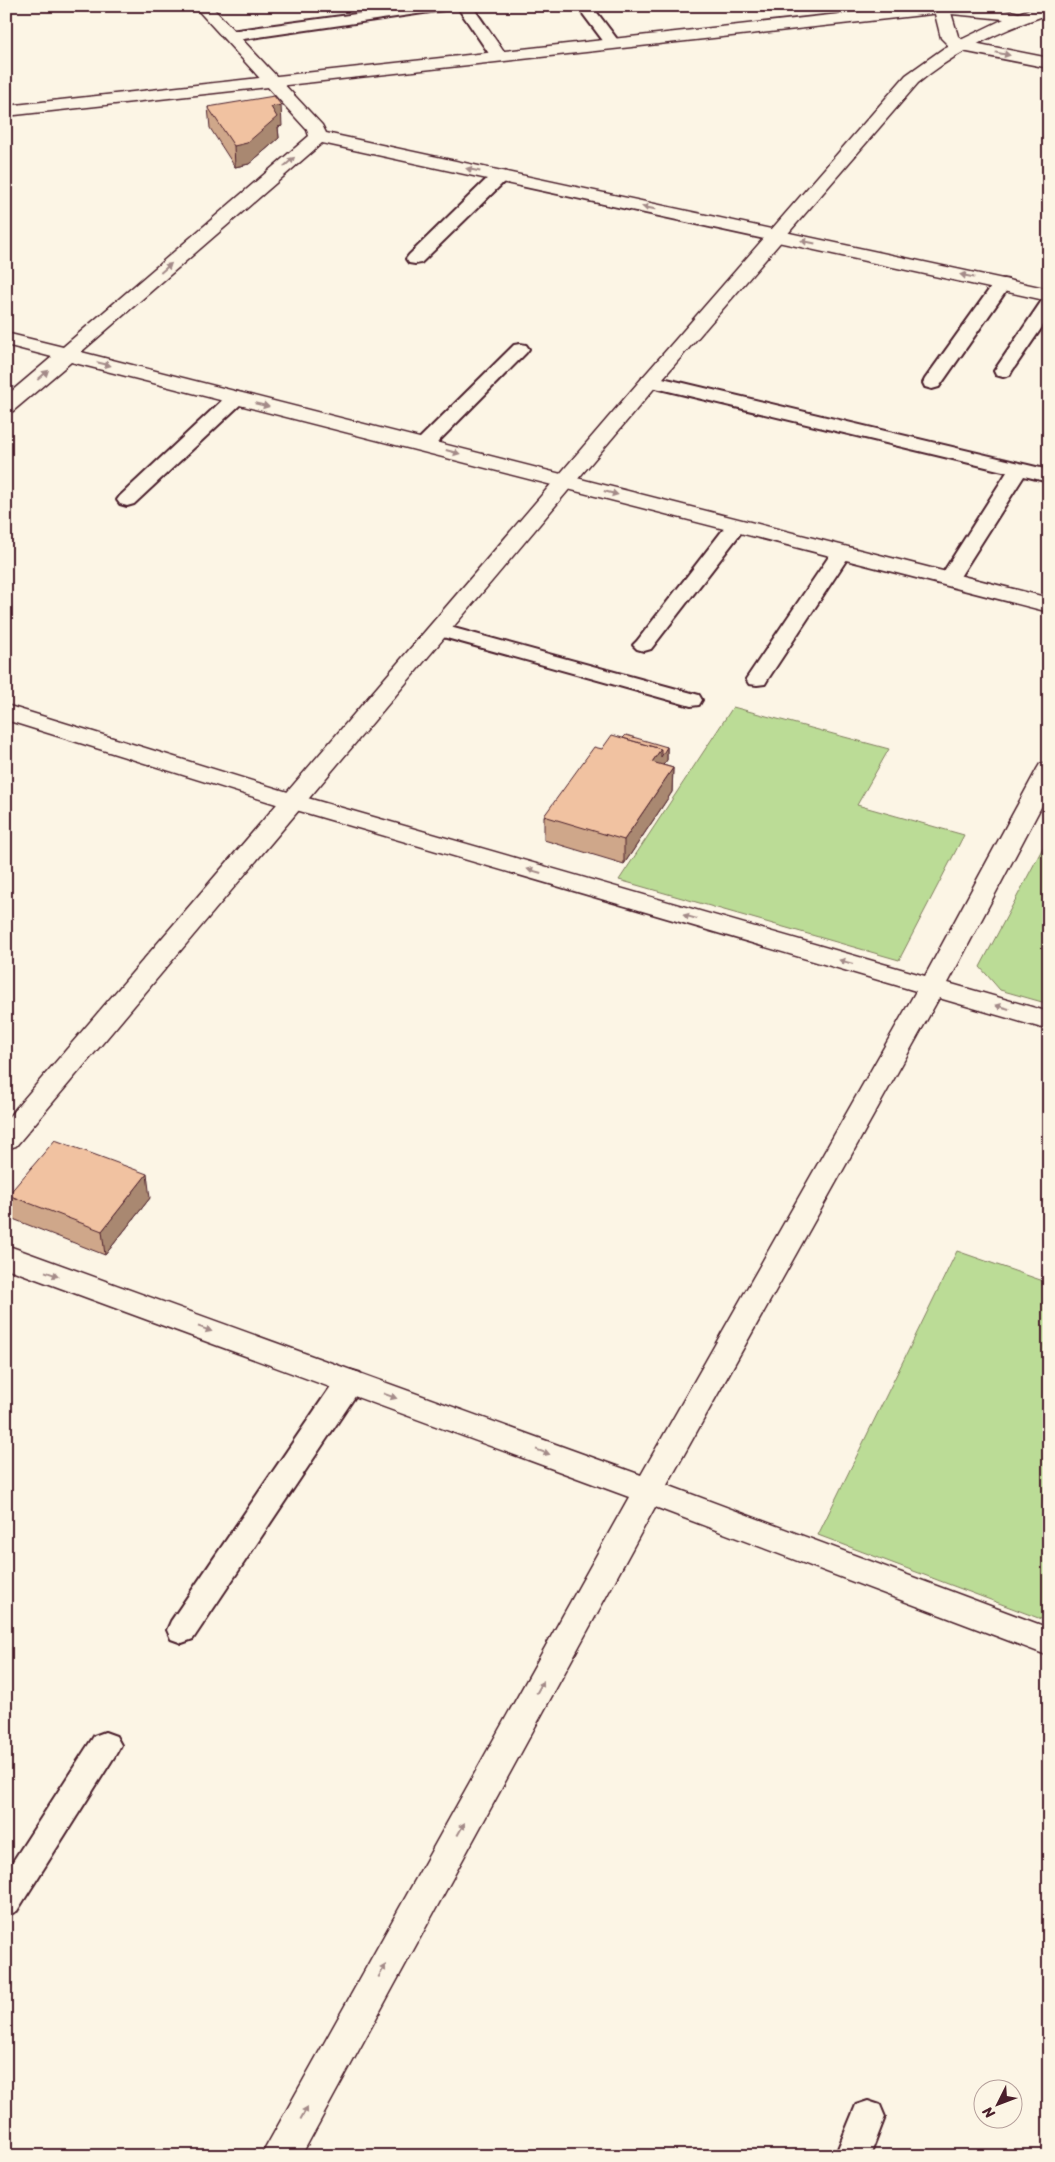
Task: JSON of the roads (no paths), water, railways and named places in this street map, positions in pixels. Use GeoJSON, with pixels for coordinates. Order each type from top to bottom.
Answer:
{"type":"FeatureCollection","features":[{"type":"Feature","properties":{"kind":"street"},"geometry":{"type":"LineString","coordinates":[[202,6],[316,129],[318,136]]}},
{"type":"Feature","properties":{"kind":"street"},"geometry":{"type":"LineString","coordinates":[[941,7],[950,38],[958,45],[1049,63]]}},
{"type":"Feature","properties":{"kind":"street"},"geometry":{"type":"LineString","coordinates":[[6,111],[941,7],[999,12],[1020,18]]}},
{"type":"Feature","properties":{"kind":"street"},"geometry":{"type":"LineString","coordinates":[[6,1139],[650,381],[912,79],[932,61],[958,45],[1020,18],[1049,8]]}},
{"type":"Feature","properties":{"kind":"street"},"geometry":{"type":"LineString","coordinates":[[318,136],[1049,295]]}},
{"type":"Feature","properties":{"kind":"street"},"geometry":{"type":"LineString","coordinates":[[6,407],[318,136]]}},
{"type":"Feature","properties":{"kind":"street"},"geometry":{"type":"LineString","coordinates":[[6,340],[1049,605]]}},
{"type":"Feature","properties":{"kind":"street"},"geometry":{"type":"LineString","coordinates":[[6,712],[294,802],[1049,1021]]}},
{"type":"Feature","properties":{"kind":"street"},"geometry":{"type":"LineString","coordinates":[[280,2156],[648,1491],[932,987],[1049,769]]}},
{"type":"Feature","properties":{"kind":"street"},"geometry":{"type":"LineString","coordinates":[[6,1256],[648,1491],[1049,1642]]}},
{"type":"Feature","properties":{"kind":"lane"},"geometry":{"type":"LineString","coordinates":[[230,36],[452,6]]}},
{"type":"Feature","properties":{"kind":"lane"},"geometry":{"type":"LineString","coordinates":[[464,6],[498,55]]}},
{"type":"Feature","properties":{"kind":"lane"},"geometry":{"type":"LineString","coordinates":[[584,6],[612,43]]}},
{"type":"Feature","properties":{"kind":"lane"},"geometry":{"type":"LineString","coordinates":[[415,259],[500,176]]}},
{"type":"Feature","properties":{"kind":"lane"},"geometry":{"type":"LineString","coordinates":[[932,383],[1002,284]]}},
{"type":"Feature","properties":{"kind":"lane"},"geometry":{"type":"LineString","coordinates":[[1003,371],[1049,303]]}},
{"type":"Feature","properties":{"kind":"lane"},"geometry":{"type":"LineString","coordinates":[[424,445],[520,349]]}},
{"type":"Feature","properties":{"kind":"lane"},"geometry":{"type":"LineString","coordinates":[[650,381],[1049,476]]}},
{"type":"Feature","properties":{"kind":"lane"},"geometry":{"type":"LineString","coordinates":[[127,500],[236,398]]}},
{"type":"Feature","properties":{"kind":"lane"},"geometry":{"type":"LineString","coordinates":[[949,579],[1019,469]]}},
{"type":"Feature","properties":{"kind":"lane"},"geometry":{"type":"LineString","coordinates":[[644,644],[736,526]]}},
{"type":"Feature","properties":{"kind":"lane"},"geometry":{"type":"LineString","coordinates":[[757,679],[841,553]]}},
{"type":"Feature","properties":{"kind":"lane"},"geometry":{"type":"LineString","coordinates":[[439,630],[691,700]]}},
{"type":"Feature","properties":{"kind":"lane"},"geometry":{"type":"LineString","coordinates":[[182,1630],[350,1381]]}},
{"type":"Feature","properties":{"kind":"lane"},"geometry":{"type":"LineString","coordinates":[[6,1901],[105,1744]]}},
{"type":"Feature","properties":{"kind":"lane"},"geometry":{"type":"LineString","coordinates":[[852,2156],[868,2117]]}}]}
